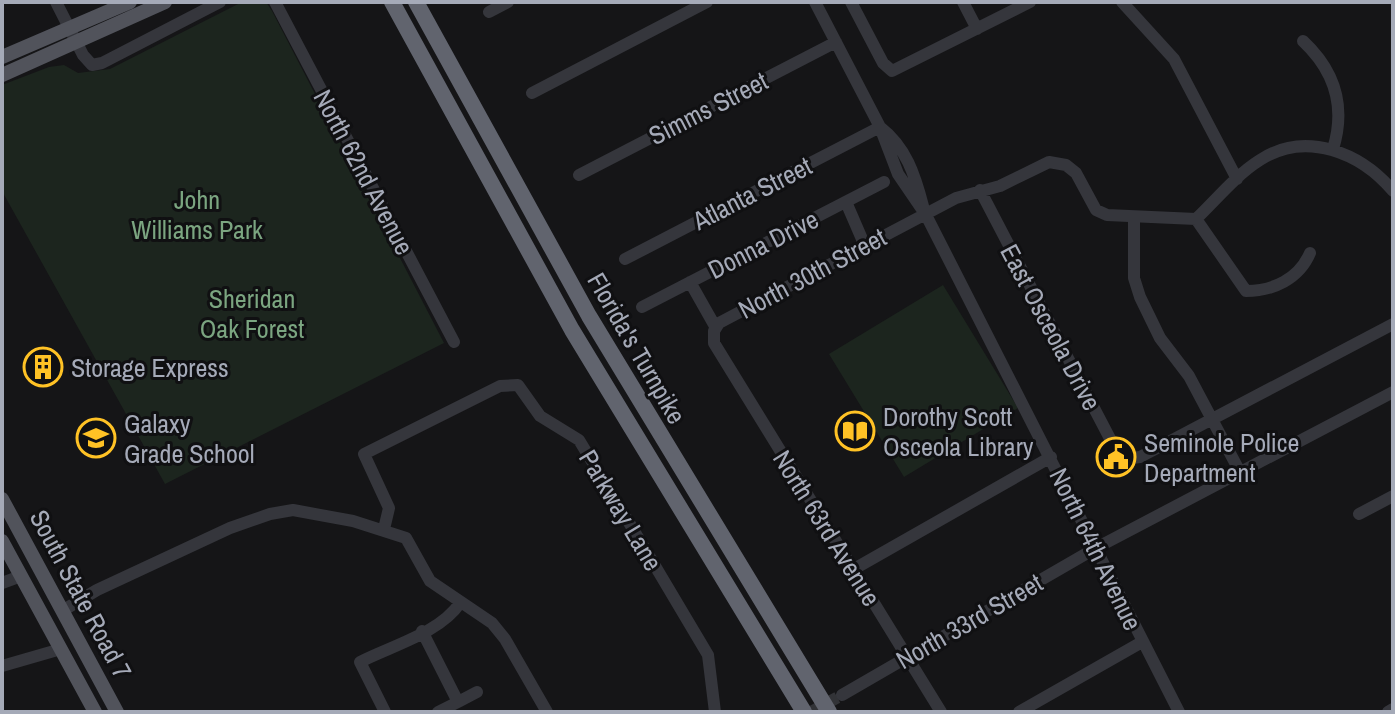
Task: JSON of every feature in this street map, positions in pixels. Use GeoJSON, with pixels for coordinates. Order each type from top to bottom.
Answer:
{"type":"FeatureCollection","features":[{"type":"Feature","properties":{"kind":"highway","name":"Florida's Turnpike"},"geometry":{"type":"LineString","coordinates":[[392,2],[572,330],[804,712]]}},
{"type":"Feature","properties":{"kind":"highway","name":"Florida's Turnpike"},"geometry":{"type":"LineString","coordinates":[[416,2],[589,316],[829,712]]}},
{"type":"Feature","properties":{"kind":"main road"},"geometry":{"type":"LineString","coordinates":[[2,57],[71,30],[130,2]]}},
{"type":"Feature","properties":{"kind":"main road"},"geometry":{"type":"LineString","coordinates":[[2,75],[78,44],[165,2]]}},
{"type":"Feature","properties":{"kind":"main road","name":"South State Road 7"},"geometry":{"type":"LineString","coordinates":[[2,499],[117,712]]}},
{"type":"Feature","properties":{"kind":"main road","name":"South State Road 7"},"geometry":{"type":"LineString","coordinates":[[2,541],[95,712]]}},
{"type":"Feature","properties":{"kind":"street"},"geometry":{"type":"LineString","coordinates":[[61,4],[78,44],[92,65],[102,63],[220,2]]}},
{"type":"Feature","properties":{"kind":"street","name":"North 62nd Avenue"},"geometry":{"type":"LineString","coordinates":[[275,2],[454,342]]}},
{"type":"Feature","properties":{"kind":"street"},"geometry":{"type":"LineString","coordinates":[[489,12],[508,2]]}},
{"type":"Feature","properties":{"kind":"street"},"geometry":{"type":"LineString","coordinates":[[532,93],[707,2]]}},
{"type":"Feature","properties":{"kind":"street","name":"North 64th Avenue"},"geometry":{"type":"LineString","coordinates":[[815,2],[836,42],[868,87],[880,127],[895,139],[914,172],[926,215],[1051,457],[1101,545],[1142,642],[1179,712]]}},
{"type":"Feature","properties":{"kind":"street"},"geometry":{"type":"LineString","coordinates":[[851,2],[883,63],[892,71],[1030,2]]}},
{"type":"Feature","properties":{"kind":"street"},"geometry":{"type":"LineString","coordinates":[[963,2],[977,29]]}},
{"type":"Feature","properties":{"kind":"street"},"geometry":{"type":"LineString","coordinates":[[1122,2],[1174,59],[1237,179]]}},
{"type":"Feature","properties":{"kind":"street"},"geometry":{"type":"LineString","coordinates":[[1303,41],[1316,53],[1340,108],[1333,149]]}},
{"type":"Feature","properties":{"kind":"street","name":"Simms Street"},"geometry":{"type":"LineString","coordinates":[[579,175],[836,42]]}},
{"type":"Feature","properties":{"kind":"street","name":"Atlanta Street"},"geometry":{"type":"LineString","coordinates":[[625,259],[880,127]]}},
{"type":"Feature","properties":{"kind":"street"},"geometry":{"type":"LineString","coordinates":[[1310,253],[1303,270],[1294,276],[1263,291],[1246,291],[1196,219],[1259,160],[1276,151],[1296,147],[1333,149],[1360,162],[1393,191]]}},
{"type":"Feature","properties":{"kind":"street","name":"North 30th Street"},"geometry":{"type":"LineString","coordinates":[[714,343],[716,328],[732,315],[926,215],[980,190],[1000,186],[1049,162],[1066,165],[1076,173],[1096,210],[1107,215],[1196,219]]}},
{"type":"Feature","properties":{"kind":"street","name":"Donna Drive"},"geometry":{"type":"LineString","coordinates":[[642,307],[884,182]]}},
{"type":"Feature","properties":{"kind":"street","name":"East Osceola Drive"},"geometry":{"type":"LineString","coordinates":[[980,190],[1117,452],[1124,459],[1140,457],[1213,420]]}},
{"type":"Feature","properties":{"kind":"street"},"geometry":{"type":"LineString","coordinates":[[846,202],[865,246]]}},
{"type":"Feature","properties":{"kind":"street"},"geometry":{"type":"LineString","coordinates":[[1134,218],[1134,278],[1140,297],[1160,338],[1189,376],[1240,472]]}},
{"type":"Feature","properties":{"kind":"street"},"geometry":{"type":"LineString","coordinates":[[690,282],[716,328]]}},
{"type":"Feature","properties":{"kind":"street"},"geometry":{"type":"LineString","coordinates":[[1213,420],[1393,324]]}},
{"type":"Feature","properties":{"kind":"street","name":"North 63rd Avenue"},"geometry":{"type":"LineString","coordinates":[[714,343],[941,712]]}},
{"type":"Feature","properties":{"kind":"street","name":"Parkway Lane"},"geometry":{"type":"LineString","coordinates":[[384,529],[389,508],[364,454],[500,386],[518,385],[540,416],[579,440],[645,549],[708,655],[715,712]]}},
{"type":"Feature","properties":{"kind":"street","name":"North 33rd Street"},"geometry":{"type":"LineString","coordinates":[[842,695],[1101,545],[1393,392]]}},
{"type":"Feature","properties":{"kind":"street"},"geometry":{"type":"LineString","coordinates":[[854,569],[1051,457]]}},
{"type":"Feature","properties":{"kind":"street"},"geometry":{"type":"LineString","coordinates":[[1359,514],[1393,496]]}},
{"type":"Feature","properties":{"kind":"street"},"geometry":{"type":"LineString","coordinates":[[62,611],[97,590],[238,525],[293,510],[384,529],[406,538],[430,581],[492,623],[505,639],[547,712]]}},
{"type":"Feature","properties":{"kind":"street"},"geometry":{"type":"LineString","coordinates":[[2,583],[21,576]]}},
{"type":"Feature","properties":{"kind":"street"},"geometry":{"type":"LineString","coordinates":[[385,712],[360,662],[453,614],[460,603]]}},
{"type":"Feature","properties":{"kind":"street"},"geometry":{"type":"LineString","coordinates":[[422,631],[458,702]]}},
{"type":"Feature","properties":{"kind":"street"},"geometry":{"type":"LineString","coordinates":[[1019,712],[1142,642]]}},
{"type":"Feature","properties":{"kind":"street"},"geometry":{"type":"LineString","coordinates":[[2,666],[61,649]]}},
{"type":"Feature","properties":{"kind":"street"},"geometry":{"type":"LineString","coordinates":[[438,712],[477,692]]}},
{"type":"Feature","properties":{"kind":"green space","name":"John Williams Park"},"geometry":{"type":"Polygon","coordinates":[[[242,2],[266,2],[272,11],[444,343],[165,484],[2,191],[2,85],[49,67],[64,65],[78,73],[110,69],[242,2]]]}},
{"type":"Feature","properties":{"kind":"green space"},"geometry":{"type":"Polygon","coordinates":[[[943,285],[1018,408],[904,477],[829,354],[943,285]]]}},
{"type":"Feature","properties":{"kind":"tunnel"},"geometry":{"type":"LineString","coordinates":[[811,712],[842,695]]}},
{"type":"Feature","properties":{"kind":"place","name":"Storage Express"},"geometry":{"type":"Point","coordinates":[43,367]}},
{"type":"Feature","properties":{"kind":"place","name":"Dorothy Scott Osceola Library"},"geometry":{"type":"Point","coordinates":[855,431]}},
{"type":"Feature","properties":{"kind":"place","name":"Galaxy Grade School"},"geometry":{"type":"Point","coordinates":[96,438]}},
{"type":"Feature","properties":{"kind":"place","name":"Seminole Police Department"},"geometry":{"type":"Point","coordinates":[1116,457]}},
{"type":"Feature","properties":{"kind":"park label","name":"Sheridan Oak Forest"},"geometry":{"type":"Point","coordinates":[252,313]}}]}
